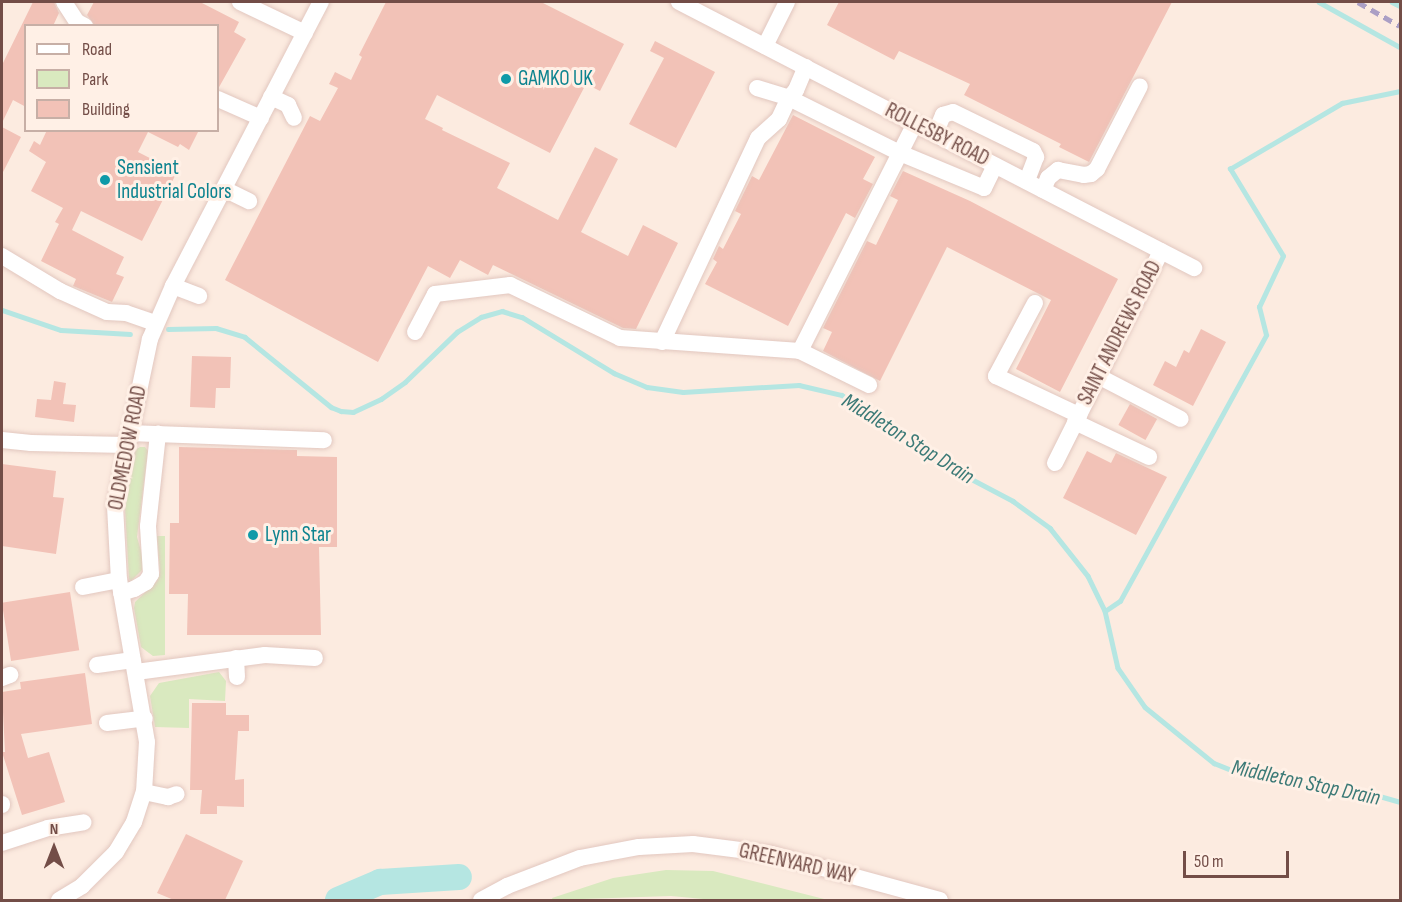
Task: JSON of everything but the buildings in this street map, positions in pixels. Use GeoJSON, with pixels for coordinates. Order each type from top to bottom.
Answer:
{"type":"FeatureCollection","features":[{"type":"Feature","properties":{"kind":"street"},"geometry":{"type":"LineString","coordinates":[[64,2],[77,22],[81,24]]}},
{"type":"Feature","properties":{"kind":"street"},"geometry":{"type":"LineString","coordinates":[[240,2],[305,33]]}},
{"type":"Feature","properties":{"kind":"street","name":"OLDMEDOW ROAD"},"geometry":{"type":"LineString","coordinates":[[59,900],[82,886],[116,852],[134,822],[144,792],[147,742],[120,586],[115,505],[127,439],[155,323],[321,2]]}},
{"type":"Feature","properties":{"kind":"street","name":"ROLLESBY ROAD"},"geometry":{"type":"LineString","coordinates":[[679,2],[1194,268]]}},
{"type":"Feature","properties":{"kind":"street"},"geometry":{"type":"LineString","coordinates":[[765,46],[787,2]]}},
{"type":"Feature","properties":{"kind":"street"},"geometry":{"type":"LineString","coordinates":[[662,342],[758,138],[779,119],[806,67]]}},
{"type":"Feature","properties":{"kind":"street"},"geometry":{"type":"LineString","coordinates":[[1043,190],[1048,178],[1058,170],[1084,175],[1091,174],[1097,168],[1140,86]]}},
{"type":"Feature","properties":{"kind":"street"},"geometry":{"type":"LineString","coordinates":[[757,88],[789,98],[900,153],[984,188],[995,165]]}},
{"type":"Feature","properties":{"kind":"street"},"geometry":{"type":"LineString","coordinates":[[272,97],[288,105],[294,118]]}},
{"type":"Feature","properties":{"kind":"street"},"geometry":{"type":"LineString","coordinates":[[219,99],[261,118]]}},
{"type":"Feature","properties":{"kind":"street"},"geometry":{"type":"LineString","coordinates":[[935,134],[943,115],[953,112],[1033,151],[1036,157],[1027,181]]}},
{"type":"Feature","properties":{"kind":"street"},"geometry":{"type":"LineString","coordinates":[[800,351],[915,123]]}},
{"type":"Feature","properties":{"kind":"street"},"geometry":{"type":"LineString","coordinates":[[224,189],[249,201]]}},
{"type":"Feature","properties":{"kind":"street","name":"SAINT ANDREWS ROAD"},"geometry":{"type":"LineString","coordinates":[[1055,463],[1161,251]]}},
{"type":"Feature","properties":{"kind":"street"},"geometry":{"type":"LineString","coordinates":[[2,256],[60,291],[93,303],[107,312],[126,313],[155,323]]}},
{"type":"Feature","properties":{"kind":"street"},"geometry":{"type":"LineString","coordinates":[[415,332],[435,294],[510,285],[620,339],[800,351],[869,385]]}},
{"type":"Feature","properties":{"kind":"street"},"geometry":{"type":"LineString","coordinates":[[173,286],[199,296]]}},
{"type":"Feature","properties":{"kind":"street","name":"SAINT ANDREWS ROAD"},"geometry":{"type":"LineString","coordinates":[[1035,303],[996,375],[1077,418]]}},
{"type":"Feature","properties":{"kind":"street"},"geometry":{"type":"LineString","coordinates":[[1098,376],[1181,419]]}},
{"type":"Feature","properties":{"kind":"street"},"geometry":{"type":"LineString","coordinates":[[1077,418],[1149,457]]}},
{"type":"Feature","properties":{"kind":"street"},"geometry":{"type":"LineString","coordinates":[[83,587],[140,586],[151,574],[148,526],[158,434]]}},
{"type":"Feature","properties":{"kind":"street"},"geometry":{"type":"LineString","coordinates":[[2,440],[31,443],[127,439],[158,434],[324,440]]}},
{"type":"Feature","properties":{"kind":"street"},"geometry":{"type":"LineString","coordinates":[[97,665],[134,666],[265,655],[315,658]]}},
{"type":"Feature","properties":{"kind":"street"},"geometry":{"type":"LineString","coordinates":[[236,658],[237,677]]}},
{"type":"Feature","properties":{"kind":"street"},"geometry":{"type":"LineString","coordinates":[[107,723],[144,718]]}},
{"type":"Feature","properties":{"kind":"street"},"geometry":{"type":"LineString","coordinates":[[144,792],[168,797],[177,794]]}},
{"type":"Feature","properties":{"kind":"street"},"geometry":{"type":"LineString","coordinates":[[2,843],[48,828],[84,822]]}},
{"type":"Feature","properties":{"kind":"street","name":"GREENYARD WAY"},"geometry":{"type":"LineString","coordinates":[[481,900],[507,886],[580,858],[639,846],[693,844],[771,854],[940,900]]}},
{"type":"Feature","properties":{"kind":"green space"},"geometry":{"type":"Polygon","coordinates":[[[145,447],[148,451],[137,537],[144,561],[142,570],[131,581],[129,579],[125,509],[135,450],[145,447]]]}},
{"type":"Feature","properties":{"kind":"green space"},"geometry":{"type":"Polygon","coordinates":[[[157,536],[165,536],[165,655],[153,656],[141,647],[134,608],[135,602],[157,581],[160,572],[157,536]]]}},
{"type":"Feature","properties":{"kind":"green space"},"geometry":{"type":"Polygon","coordinates":[[[219,672],[226,681],[225,701],[189,699],[189,728],[155,727],[150,696],[159,683],[219,672]]]}},
{"type":"Feature","properties":{"kind":"green space"},"geometry":{"type":"Polygon","coordinates":[[[666,870],[713,871],[828,900],[714,900],[671,896],[553,900],[552,898],[613,878],[666,870]]]}},
{"type":"Feature","properties":{"kind":"waterway"},"geometry":{"type":"LineString","coordinates":[[1319,2],[1400,47]]}},
{"type":"Feature","properties":{"kind":"waterway"},"geometry":{"type":"LineString","coordinates":[[1392,2],[1400,6]]}},
{"type":"Feature","properties":{"kind":"waterway"},"geometry":{"type":"LineString","coordinates":[[1105,611],[1120,601],[1266,335],[1259,307],[1283,256],[1230,169],[1342,103],[1400,91]]}},
{"type":"Feature","properties":{"kind":"waterway","name":"Middleton Stop Drain"},"geometry":{"type":"LineString","coordinates":[[2,310],[61,330],[130,334]]}},
{"type":"Feature","properties":{"kind":"waterway","name":"Middleton Stop Drain"},"geometry":{"type":"LineString","coordinates":[[168,329],[216,328],[245,337],[331,407],[341,411],[353,412],[381,399],[405,382],[457,332],[481,317],[502,311],[522,317],[614,373],[647,387],[683,392],[799,385],[842,395],[924,454],[1013,501],[1050,528],[1088,576],[1105,611],[1118,668],[1145,707],[1214,763],[1244,775],[1376,795],[1400,802]]}},
{"type":"Feature","properties":{"kind":"waterway"},"geometry":{"type":"LineString","coordinates":[[338,900],[380,882],[459,877]]}},
{"type":"Feature","properties":{"kind":"railway"},"geometry":{"type":"LineString","coordinates":[[1358,2],[1400,26]]}},
{"type":"Feature","properties":{"kind":"place","name":"GAMKO UK"},"geometry":{"type":"Point","coordinates":[506,79]}},
{"type":"Feature","properties":{"kind":"place","name":"Sensient Industrial Colors"},"geometry":{"type":"Point","coordinates":[105,180]}},
{"type":"Feature","properties":{"kind":"place","name":"Lynn Star"},"geometry":{"type":"Point","coordinates":[253,535]}}]}
